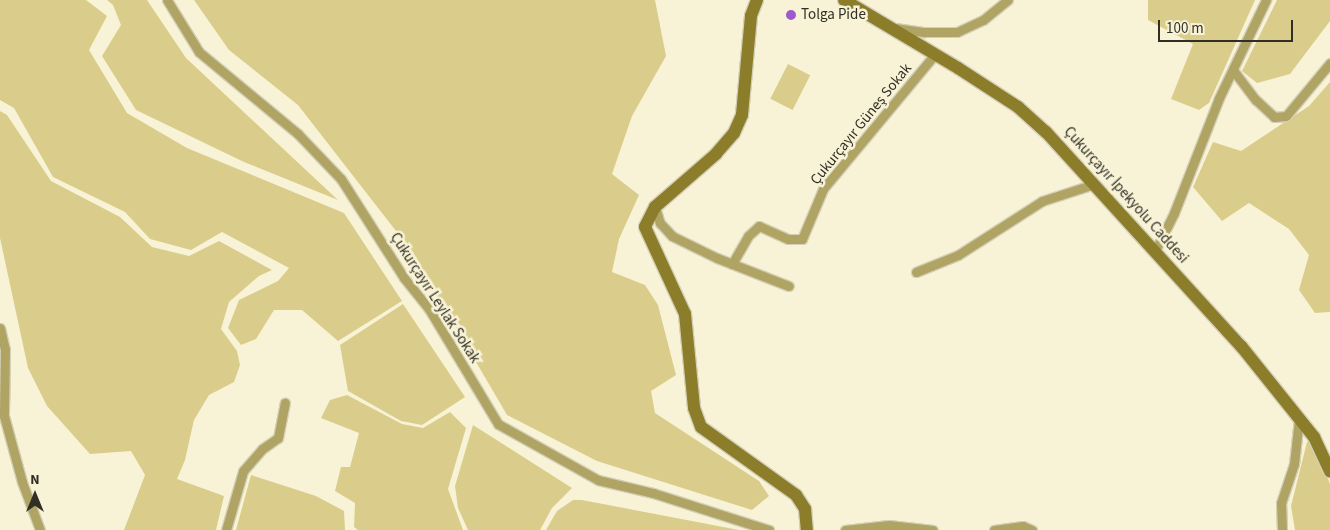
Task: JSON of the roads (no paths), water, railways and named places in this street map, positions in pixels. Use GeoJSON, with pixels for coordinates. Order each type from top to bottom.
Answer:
{"type":"FeatureCollection","features":[{"type":"Feature","properties":{"kind":"street","name":"Çukurçayır Leylak Sokak"},"geometry":{"type":"LineString","coordinates":[[167,0],[199,52],[298,134],[341,179],[404,278],[430,309],[498,424],[598,480],[653,493],[769,530]]}},
{"type":"Feature","properties":{"kind":"street"},"geometry":{"type":"LineString","coordinates":[[757,0],[751,16],[742,115],[734,133],[716,154],[655,207],[645,227],[685,314],[694,408],[702,427],[796,495],[805,509],[807,530]]}},
{"type":"Feature","properties":{"kind":"street","name":"Çukurçayır İpekyolu Caddesi"},"geometry":{"type":"LineString","coordinates":[[844,0],[895,28],[1018,107],[1046,132],[1241,346],[1314,437],[1330,471]]}},
{"type":"Feature","properties":{"kind":"street"},"geometry":{"type":"LineString","coordinates":[[895,28],[925,32],[957,32],[983,20],[1008,0]]}},
{"type":"Feature","properties":{"kind":"street"},"geometry":{"type":"LineString","coordinates":[[1155,251],[1233,70],[1266,0]]}},
{"type":"Feature","properties":{"kind":"street","name":"Çukurçayır Güneş Sokak"},"geometry":{"type":"LineString","coordinates":[[732,264],[748,236],[759,226],[788,239],[802,239],[823,189],[935,54]]}},
{"type":"Feature","properties":{"kind":"street"},"geometry":{"type":"LineString","coordinates":[[1233,70],[1256,100],[1274,117],[1286,116],[1330,63]]}},
{"type":"Feature","properties":{"kind":"street"},"geometry":{"type":"LineString","coordinates":[[916,272],[958,255],[1042,201],[1094,184]]}},
{"type":"Feature","properties":{"kind":"street"},"geometry":{"type":"LineString","coordinates":[[655,207],[660,223],[672,236],[732,264],[789,286]]}},
{"type":"Feature","properties":{"kind":"street"},"geometry":{"type":"LineString","coordinates":[[0,328],[5,349],[4,416],[22,482],[40,530]]}},
{"type":"Feature","properties":{"kind":"street"},"geometry":{"type":"LineString","coordinates":[[226,530],[243,471],[262,449],[278,438],[285,403]]}},
{"type":"Feature","properties":{"kind":"street"},"geometry":{"type":"LineString","coordinates":[[1282,530],[1281,503],[1294,464],[1299,419]]}},
{"type":"Feature","properties":{"kind":"street"},"geometry":{"type":"LineString","coordinates":[[845,530],[889,525],[933,530]]}},
{"type":"Feature","properties":{"kind":"street"},"geometry":{"type":"LineString","coordinates":[[994,530],[1023,526],[1032,530]]}},
{"type":"Feature","properties":{"kind":"place","name":"Tolga Pide"},"geometry":{"type":"Point","coordinates":[791,15]}}]}
